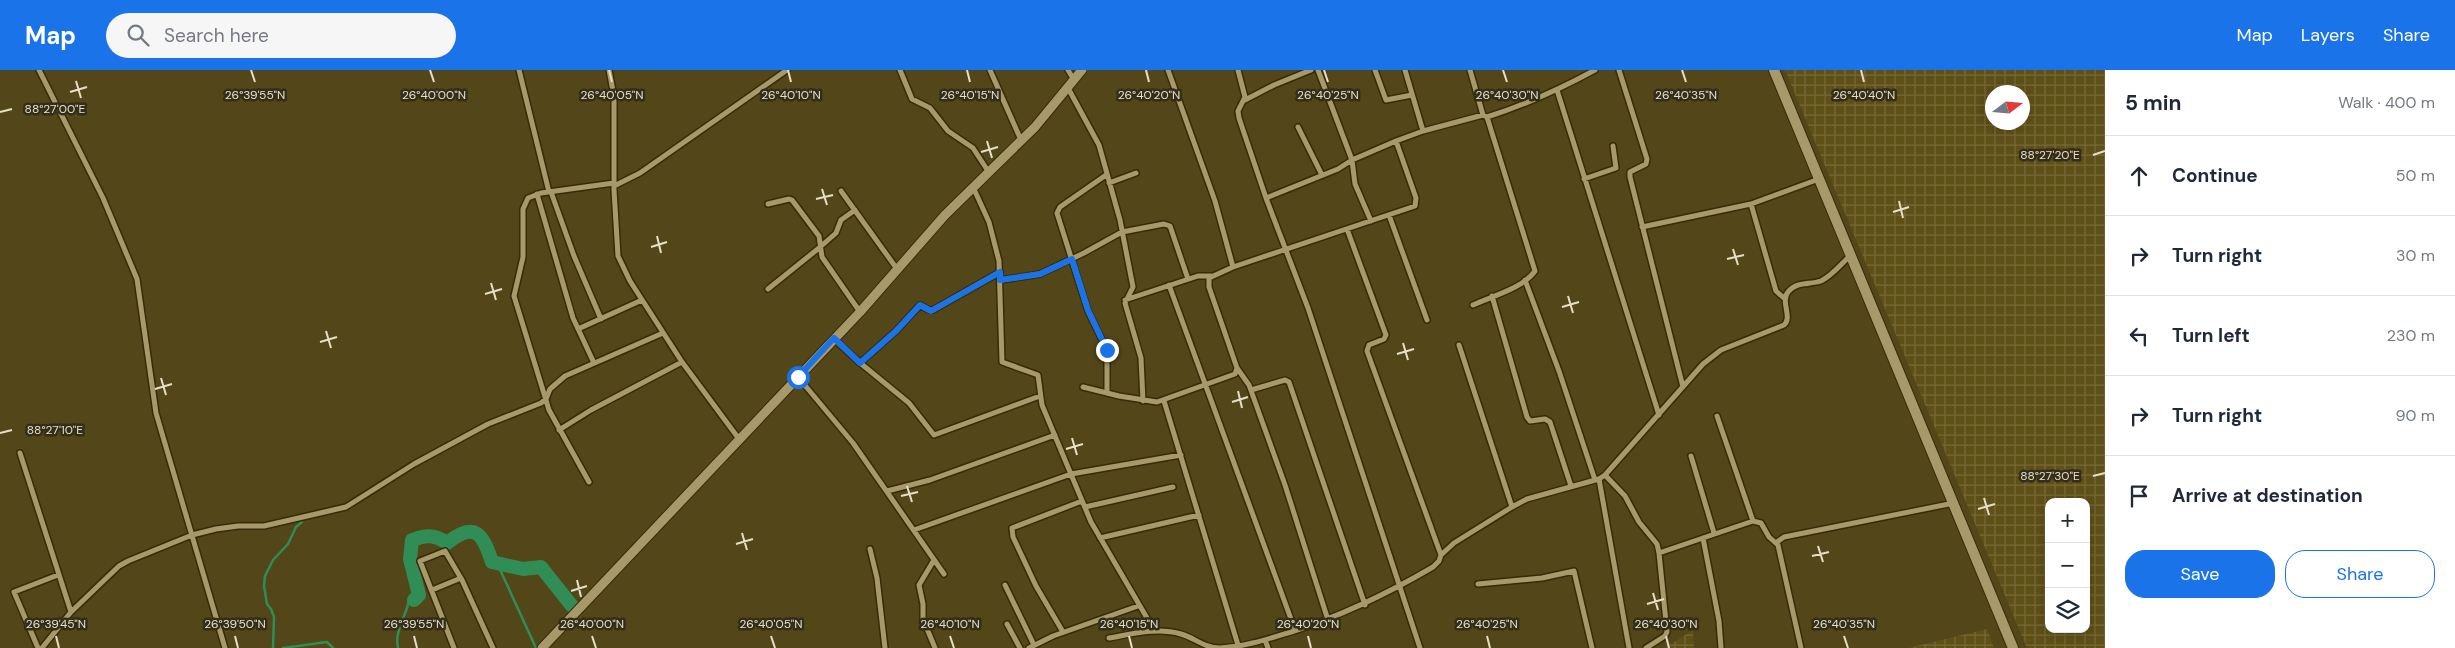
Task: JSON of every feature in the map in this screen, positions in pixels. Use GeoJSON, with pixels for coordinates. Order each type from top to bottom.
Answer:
{"type":"FeatureCollection","features":[{"type":"Feature","properties":{"kind":"main road"},"geometry":{"type":"LineString","coordinates":[[1774,70],[1852,254],[2013,648]]}},
{"type":"Feature","properties":{"kind":"street"},"geometry":{"type":"LineString","coordinates":[[39,70],[103,198],[133,269],[156,413],[225,648]]}},
{"type":"Feature","properties":{"kind":"street"},"geometry":{"type":"LineString","coordinates":[[519,70],[550,192],[574,256],[601,318]]}},
{"type":"Feature","properties":{"kind":"street"},"geometry":{"type":"LineString","coordinates":[[609,70],[614,96],[614,184],[618,256],[642,300],[682,362],[739,439]]}},
{"type":"Feature","properties":{"kind":"street"},"geometry":{"type":"LineString","coordinates":[[589,482],[559,430],[546,399],[514,296],[524,248],[523,209],[528,198],[537,194],[614,184],[640,172],[787,70]]}},
{"type":"Feature","properties":{"kind":"street"},"geometry":{"type":"LineString","coordinates":[[900,70],[912,99],[930,108],[948,131],[973,148],[988,171]]}},
{"type":"Feature","properties":{"kind":"street"},"geometry":{"type":"LineString","coordinates":[[990,70],[1021,140]]}},
{"type":"Feature","properties":{"kind":"street"},"geometry":{"type":"LineString","coordinates":[[1068,70],[1071,84],[1099,145],[1122,232],[1133,287],[1125,300],[1141,358],[1143,401]]}},
{"type":"Feature","properties":{"kind":"street"},"geometry":{"type":"LineString","coordinates":[[542,648],[860,312],[897,269],[988,171],[1021,140],[1082,70]]}},
{"type":"Feature","properties":{"kind":"street"},"geometry":{"type":"LineString","coordinates":[[1168,70],[1210,186],[1233,267]]}},
{"type":"Feature","properties":{"kind":"street"},"geometry":{"type":"LineString","coordinates":[[1238,70],[1245,100]]}},
{"type":"Feature","properties":{"kind":"street"},"geometry":{"type":"LineString","coordinates":[[1311,70],[1274,85],[1245,100],[1238,110],[1239,118],[1278,234],[1287,249],[1420,648]]}},
{"type":"Feature","properties":{"kind":"street"},"geometry":{"type":"LineString","coordinates":[[1318,70],[1352,160],[1355,184],[1371,221]]}},
{"type":"Feature","properties":{"kind":"street"},"geometry":{"type":"LineString","coordinates":[[1376,70],[1386,100],[1412,95]]}},
{"type":"Feature","properties":{"kind":"street"},"geometry":{"type":"LineString","coordinates":[[1405,70],[1423,131]]}},
{"type":"Feature","properties":{"kind":"street"},"geometry":{"type":"LineString","coordinates":[[1470,70],[1535,268],[1534,273],[1525,280],[1472,305]]}},
{"type":"Feature","properties":{"kind":"street"},"geometry":{"type":"LineString","coordinates":[[1266,198],[1338,169],[1352,160],[1396,141],[1423,131],[1485,116],[1557,90],[1595,70]]}},
{"type":"Feature","properties":{"kind":"street"},"geometry":{"type":"LineString","coordinates":[[1619,70],[1647,159],[1646,164],[1629,174],[1683,388]]}},
{"type":"Feature","properties":{"kind":"street"},"geometry":{"type":"LineString","coordinates":[[1557,90],[1659,415]]}},
{"type":"Feature","properties":{"kind":"street"},"geometry":{"type":"LineString","coordinates":[[1298,127],[1322,175]]}},
{"type":"Feature","properties":{"kind":"street"},"geometry":{"type":"LineString","coordinates":[[1125,300],[1169,284],[1211,276],[1412,208],[1417,203],[1396,141]]}},
{"type":"Feature","properties":{"kind":"street"},"geometry":{"type":"LineString","coordinates":[[1584,179],[1616,168],[1613,146]]}},
{"type":"Feature","properties":{"kind":"street"},"geometry":{"type":"LineString","coordinates":[[1109,183],[1136,174]]}},
{"type":"Feature","properties":{"kind":"street"},"geometry":{"type":"LineString","coordinates":[[1106,175],[1058,209],[1057,216],[1088,310],[1107,350],[1107,393]]}},
{"type":"Feature","properties":{"kind":"street"},"geometry":{"type":"LineString","coordinates":[[1642,227],[1751,204],[1819,179]]}},
{"type":"Feature","properties":{"kind":"street"},"geometry":{"type":"LineString","coordinates":[[973,187],[989,222],[1000,272],[1002,362],[1036,372],[1039,378],[1040,396],[1085,508],[1138,606],[1154,630]]}},
{"type":"Feature","properties":{"kind":"street"},"geometry":{"type":"LineString","coordinates":[[841,191],[897,269]]}},
{"type":"Feature","properties":{"kind":"street"},"geometry":{"type":"LineString","coordinates":[[537,194],[578,329],[594,363]]}},
{"type":"Feature","properties":{"kind":"street"},"geometry":{"type":"LineString","coordinates":[[768,204],[792,200],[819,236],[822,257],[860,312]]}},
{"type":"Feature","properties":{"kind":"street"},"geometry":{"type":"LineString","coordinates":[[1751,204],[1776,291],[1785,298]]}},
{"type":"Feature","properties":{"kind":"street"},"geometry":{"type":"LineString","coordinates":[[768,288],[820,248],[836,233],[841,220],[855,210]]}},
{"type":"Feature","properties":{"kind":"street"},"geometry":{"type":"LineString","coordinates":[[1390,215],[1427,320]]}},
{"type":"Feature","properties":{"kind":"street"},"geometry":{"type":"LineString","coordinates":[[1000,280],[1040,274],[1122,232],[1168,224],[1188,279]]}},
{"type":"Feature","properties":{"kind":"street"},"geometry":{"type":"LineString","coordinates":[[1347,229],[1386,335],[1384,339],[1369,345],[1367,350],[1441,555]]}},
{"type":"Feature","properties":{"kind":"street"},"geometry":{"type":"LineString","coordinates":[[1109,638],[1154,630],[1181,634],[1214,648],[1238,645],[1265,640],[1328,620],[1365,605],[1437,564],[1441,555],[1454,542],[1526,499],[1597,480],[1605,475],[1703,364],[1721,350],[1787,323],[1785,298],[1789,290],[1796,286],[1822,280],[1852,254]]}},
{"type":"Feature","properties":{"kind":"street"},"geometry":{"type":"LineString","coordinates":[[860,363],[896,331],[920,305],[933,310],[1000,272]]}},
{"type":"Feature","properties":{"kind":"street"},"geometry":{"type":"LineString","coordinates":[[1211,276],[1208,281],[1209,287],[1237,368],[1245,377],[1251,390],[1304,540],[1328,620]]}},
{"type":"Feature","properties":{"kind":"street"},"geometry":{"type":"LineString","coordinates":[[1525,280],[1597,480],[1629,648]]}},
{"type":"Feature","properties":{"kind":"street"},"geometry":{"type":"LineString","coordinates":[[1169,284],[1294,630]]}},
{"type":"Feature","properties":{"kind":"street"},"geometry":{"type":"LineString","coordinates":[[1492,296],[1527,417],[1530,421],[1545,419],[1550,422],[1571,486]]}},
{"type":"Feature","properties":{"kind":"street"},"geometry":{"type":"LineString","coordinates":[[578,329],[642,300]]}},
{"type":"Feature","properties":{"kind":"street"},"geometry":{"type":"LineString","coordinates":[[42,648],[71,612],[119,566],[192,535],[238,526],[264,526],[346,507],[414,464],[488,424],[546,399],[550,389],[556,382],[663,333]]}},
{"type":"Feature","properties":{"kind":"street"},"geometry":{"type":"LineString","coordinates":[[834,338],[860,363],[909,403],[934,434],[1040,396]]}},
{"type":"Feature","properties":{"kind":"street"},"geometry":{"type":"LineString","coordinates":[[1459,344],[1512,507]]}},
{"type":"Feature","properties":{"kind":"street"},"geometry":{"type":"LineString","coordinates":[[559,430],[591,410],[682,362]]}},
{"type":"Feature","properties":{"kind":"street"},"geometry":{"type":"LineString","coordinates":[[1083,387],[1143,401],[1164,401],[1235,374],[1237,368]]}},
{"type":"Feature","properties":{"kind":"street"},"geometry":{"type":"LineString","coordinates":[[798,377],[853,443],[944,574]]}},
{"type":"Feature","properties":{"kind":"street"},"geometry":{"type":"LineString","coordinates":[[1251,390],[1285,380],[1289,382],[1365,605]]}},
{"type":"Feature","properties":{"kind":"street"},"geometry":{"type":"LineString","coordinates":[[1164,401],[1238,645]]}},
{"type":"Feature","properties":{"kind":"street"},"geometry":{"type":"LineString","coordinates":[[1717,416],[1753,521]]}},
{"type":"Feature","properties":{"kind":"street"},"geometry":{"type":"LineString","coordinates":[[887,491],[930,480],[1055,435]]}},
{"type":"Feature","properties":{"kind":"street"},"geometry":{"type":"LineString","coordinates":[[20,453],[71,612]]}},
{"type":"Feature","properties":{"kind":"street"},"geometry":{"type":"LineString","coordinates":[[914,530],[1071,474],[1180,455]]}},
{"type":"Feature","properties":{"kind":"street"},"geometry":{"type":"LineString","coordinates":[[1691,456],[1714,533]]}},
{"type":"Feature","properties":{"kind":"street"},"geometry":{"type":"LineString","coordinates":[[1605,475],[1625,496],[1639,522],[1657,544],[1667,632],[1665,636],[1646,648]]}},
{"type":"Feature","properties":{"kind":"street"},"geometry":{"type":"LineString","coordinates":[[1085,508],[1173,487]]}},
{"type":"Feature","properties":{"kind":"street"},"geometry":{"type":"LineString","coordinates":[[1064,632],[1036,586],[1013,537],[1012,528],[1082,501]]}},
{"type":"Feature","properties":{"kind":"street"},"geometry":{"type":"LineString","coordinates":[[1777,542],[1784,537],[1954,503]]}},
{"type":"Feature","properties":{"kind":"street"},"geometry":{"type":"LineString","coordinates":[[1100,538],[1199,515]]}},
{"type":"Feature","properties":{"kind":"street"},"geometry":{"type":"LineString","coordinates":[[1659,553],[1753,521],[1761,524],[1769,537],[1777,542],[1801,648]]}},
{"type":"Feature","properties":{"kind":"street"},"geometry":{"type":"LineString","coordinates":[[1703,538],[1719,622],[1721,648]]}},
{"type":"Feature","properties":{"kind":"street"},"geometry":{"type":"LineString","coordinates":[[870,549],[877,578],[885,648]]}},
{"type":"Feature","properties":{"kind":"street"},"geometry":{"type":"LineString","coordinates":[[454,648],[420,563],[423,558],[446,551],[461,578],[493,648]]}},
{"type":"Feature","properties":{"kind":"street"},"geometry":{"type":"LineString","coordinates":[[934,560],[919,585],[924,604],[923,619],[935,648]]}},
{"type":"Feature","properties":{"kind":"street"},"geometry":{"type":"LineString","coordinates":[[1478,584],[1542,578],[1574,571],[1592,648]]}},
{"type":"Feature","properties":{"kind":"street"},"geometry":{"type":"LineString","coordinates":[[38,648],[14,592],[58,574]]}},
{"type":"Feature","properties":{"kind":"street"},"geometry":{"type":"LineString","coordinates":[[432,590],[461,578]]}},
{"type":"Feature","properties":{"kind":"street"},"geometry":{"type":"LineString","coordinates":[[1004,585],[1032,646],[1064,632],[1138,606]]}},
{"type":"Feature","properties":{"kind":"street"},"geometry":{"type":"LineString","coordinates":[[1007,624],[1020,648]]}},
{"type":"Feature","properties":{"kind":"street"},"geometry":{"type":"LineString","coordinates":[[1265,640],[1268,648]]}},
{"type":"Feature","properties":{"kind":"shaded area"},"geometry":{"type":"Polygon","coordinates":[[[1785,70],[2105,70],[2105,648],[2027,648],[1785,70]]]}},
{"type":"Feature","properties":{"kind":"shaded area"},"geometry":{"type":"Polygon","coordinates":[[[1987,629],[1994,648],[1908,648],[1987,629]]]}},
{"type":"Feature","properties":{"kind":"shaded area"},"geometry":{"type":"Polygon","coordinates":[[[1693,630],[1694,648],[1665,648],[1693,630]]]}},
{"type":"Feature","properties":{"kind":"waterway"},"geometry":{"type":"LineString","coordinates":[[273,648],[274,617],[267,604],[264,586],[265,576],[273,560],[288,544],[296,527],[302,522]]}},
{"type":"Feature","properties":{"kind":"waterway"},"geometry":{"type":"LineString","coordinates":[[414,600],[419,595],[410,559],[412,540],[430,536],[447,543],[465,532],[472,532],[481,538],[492,562],[523,569],[541,567],[572,606]]}},
{"type":"Feature","properties":{"kind":"waterway"},"geometry":{"type":"LineString","coordinates":[[497,563],[536,648]]}},
{"type":"Feature","properties":{"kind":"waterway"},"geometry":{"type":"LineString","coordinates":[[398,648],[399,629],[409,599],[414,600]]}},
{"type":"Feature","properties":{"kind":"waterway"},"geometry":{"type":"LineString","coordinates":[[283,648],[327,642],[333,648]]}},
{"type":"Feature","properties":{"kind":"route"},"geometry":{"type":"LineString","coordinates":[[798,377],[834,338],[860,363],[896,331],[920,305],[931,311],[1000,272],[1000,280],[1040,274],[1072,259],[1088,310],[1107,350]]}}]}
